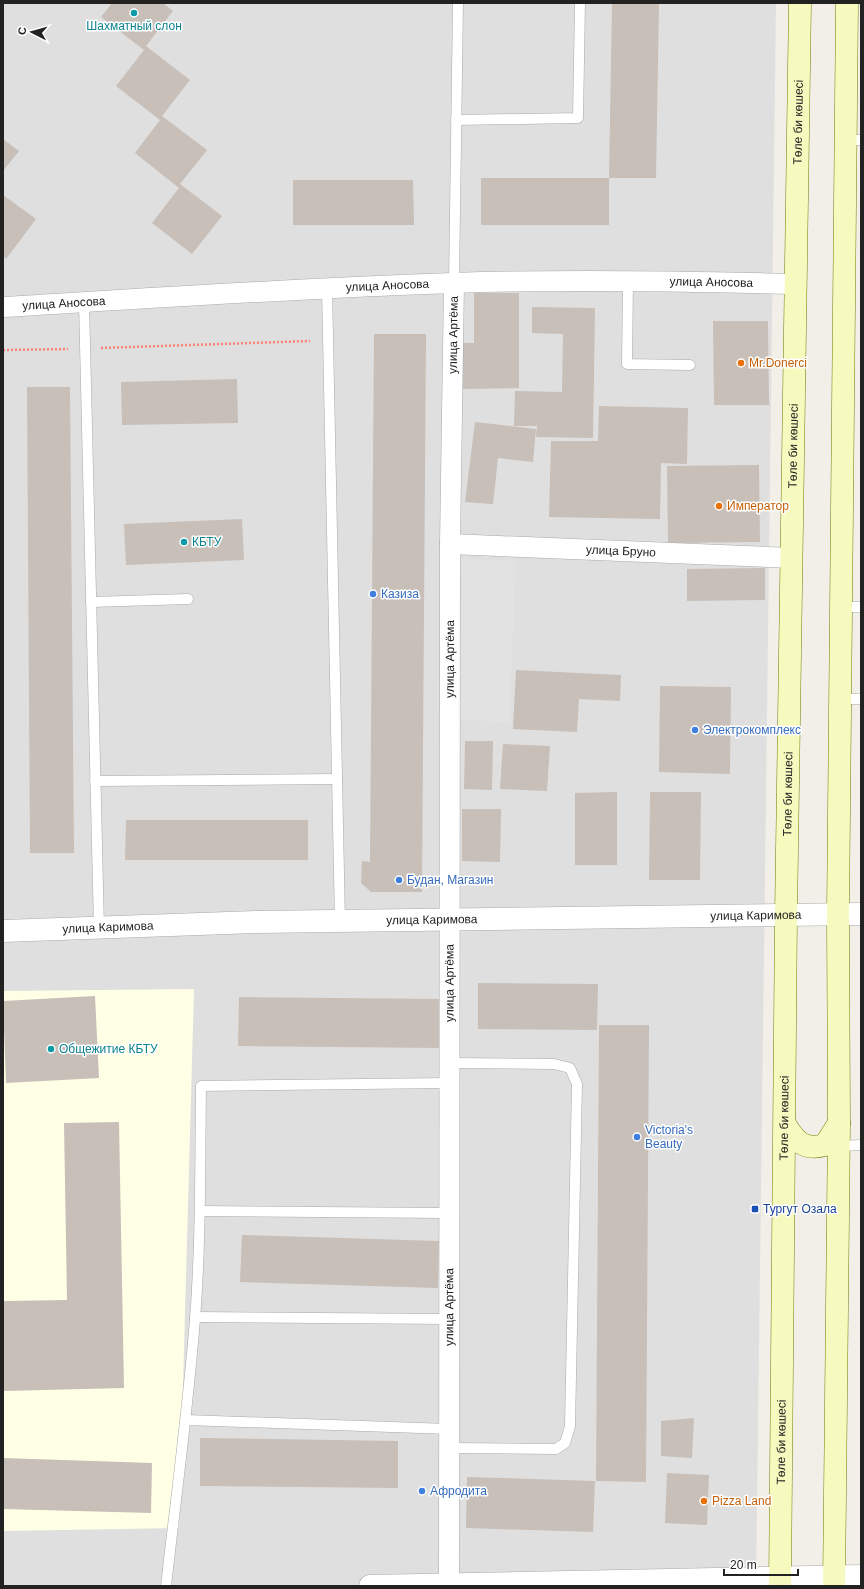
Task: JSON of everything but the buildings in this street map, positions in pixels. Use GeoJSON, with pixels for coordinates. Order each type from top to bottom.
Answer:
{"type":"FeatureCollection","features":[{"type":"Feature","properties":{"kind":"main road","name":"Төле би көшесі"},"geometry":{"type":"LineString","coordinates":[[780,1582],[786,915],[800,3]]}},
{"type":"Feature","properties":{"kind":"main road"},"geometry":{"type":"LineString","coordinates":[[834,1582],[839,1146],[838,914],[851,699],[853,140],[847,3]]}},
{"type":"Feature","properties":{"kind":"main road"},"geometry":{"type":"LineString","coordinates":[[785,1124],[794,1139],[801,1144],[816,1148],[824,1145],[839,1124]]}},
{"type":"Feature","properties":{"kind":"street","name":"улица Аносова"},"geometry":{"type":"LineString","coordinates":[[3,307],[327,288],[454,283],[628,280],[796,284]]}},
{"type":"Feature","properties":{"kind":"street","name":"улица Артёма"},"geometry":{"type":"LineString","coordinates":[[449,1585],[450,544],[454,283]]}},
{"type":"Feature","properties":{"kind":"street","name":"улица Бруно"},"geometry":{"type":"LineString","coordinates":[[450,544],[792,558]]}},
{"type":"Feature","properties":{"kind":"street","name":"улица Каримова"},"geometry":{"type":"LineString","coordinates":[[3,931],[256,922],[861,914]]}},
{"type":"Feature","properties":{"kind":"street"},"geometry":{"type":"LineString","coordinates":[[370,1586],[834,1582],[861,1576]]}},
{"type":"Feature","properties":{"kind":"lane"},"geometry":{"type":"LineString","coordinates":[[454,283],[458,3]]}},
{"type":"Feature","properties":{"kind":"lane"},"geometry":{"type":"LineString","coordinates":[[456,120],[578,118],[580,3]]}},
{"type":"Feature","properties":{"kind":"lane"},"geometry":{"type":"LineString","coordinates":[[628,280],[627,364],[690,365]]}},
{"type":"Feature","properties":{"kind":"lane"},"geometry":{"type":"LineString","coordinates":[[327,288],[340,922]]}},
{"type":"Feature","properties":{"kind":"lane"},"geometry":{"type":"LineString","coordinates":[[84,302],[99,928]]}},
{"type":"Feature","properties":{"kind":"lane"},"geometry":{"type":"LineString","coordinates":[[91,602],[188,599]]}},
{"type":"Feature","properties":{"kind":"lane"},"geometry":{"type":"LineString","coordinates":[[95,781],[337,779]]}},
{"type":"Feature","properties":{"kind":"lane"},"geometry":{"type":"LineString","coordinates":[[449,1063],[554,1064],[570,1068],[577,1084],[570,1426],[565,1443],[556,1449],[449,1448]]}},
{"type":"Feature","properties":{"kind":"lane"},"geometry":{"type":"LineString","coordinates":[[166,1586],[186,1420],[195,1317],[200,1211],[202,1086],[449,1083]]}},
{"type":"Feature","properties":{"kind":"lane"},"geometry":{"type":"LineString","coordinates":[[839,1146],[861,1145]]}},
{"type":"Feature","properties":{"kind":"lane"},"geometry":{"type":"LineString","coordinates":[[200,1211],[449,1213]]}},
{"type":"Feature","properties":{"kind":"lane"},"geometry":{"type":"LineString","coordinates":[[195,1317],[449,1319]]}},
{"type":"Feature","properties":{"kind":"lane"},"geometry":{"type":"LineString","coordinates":[[186,1420],[449,1429]]}},
{"type":"Feature","properties":{"kind":"path"},"geometry":{"type":"LineString","coordinates":[[3,350],[85,349],[328,341]]}},
{"type":"Feature","properties":{"kind":"shaded area"},"geometry":{"type":"Polygon","coordinates":[[[3,3],[776,3],[756,1586],[3,1586],[3,3]]]}},
{"type":"Feature","properties":{"kind":"shaded area"},"geometry":{"type":"Polygon","coordinates":[[[460,559],[516,561],[509,722],[454,720],[460,559]]]}},
{"type":"Feature","properties":{"kind":"shaded area"},"geometry":{"type":"Polygon","coordinates":[[[194,989],[179,1528],[3,1531],[3,991],[194,989]]]}},
{"type":"Feature","properties":{"kind":"place","name":"Шахматный слон"},"geometry":{"type":"Point","coordinates":[134,13]}},
{"type":"Feature","properties":{"kind":"place","name":"Mr.Donerci"},"geometry":{"type":"Point","coordinates":[741,363]}},
{"type":"Feature","properties":{"kind":"place","name":"Император"},"geometry":{"type":"Point","coordinates":[719,506]}},
{"type":"Feature","properties":{"kind":"place","name":"КБТУ"},"geometry":{"type":"Point","coordinates":[184,542]}},
{"type":"Feature","properties":{"kind":"place","name":"Казиза"},"geometry":{"type":"Point","coordinates":[373,594]}},
{"type":"Feature","properties":{"kind":"place","name":"Электрокомплекс"},"geometry":{"type":"Point","coordinates":[695,730]}},
{"type":"Feature","properties":{"kind":"place","name":"Будан, Магазин"},"geometry":{"type":"Point","coordinates":[399,880]}},
{"type":"Feature","properties":{"kind":"place","name":"Общежитие КБТУ"},"geometry":{"type":"Point","coordinates":[51,1049]}},
{"type":"Feature","properties":{"kind":"place","name":"Victoria's Beauty"},"geometry":{"type":"Point","coordinates":[637,1137]}},
{"type":"Feature","properties":{"kind":"place","name":"Тургут Озала"},"geometry":{"type":"Point","coordinates":[755,1209]}},
{"type":"Feature","properties":{"kind":"place","name":"Афродита"},"geometry":{"type":"Point","coordinates":[422,1491]}},
{"type":"Feature","properties":{"kind":"place","name":"Pizza Land"},"geometry":{"type":"Point","coordinates":[704,1501]}}]}
